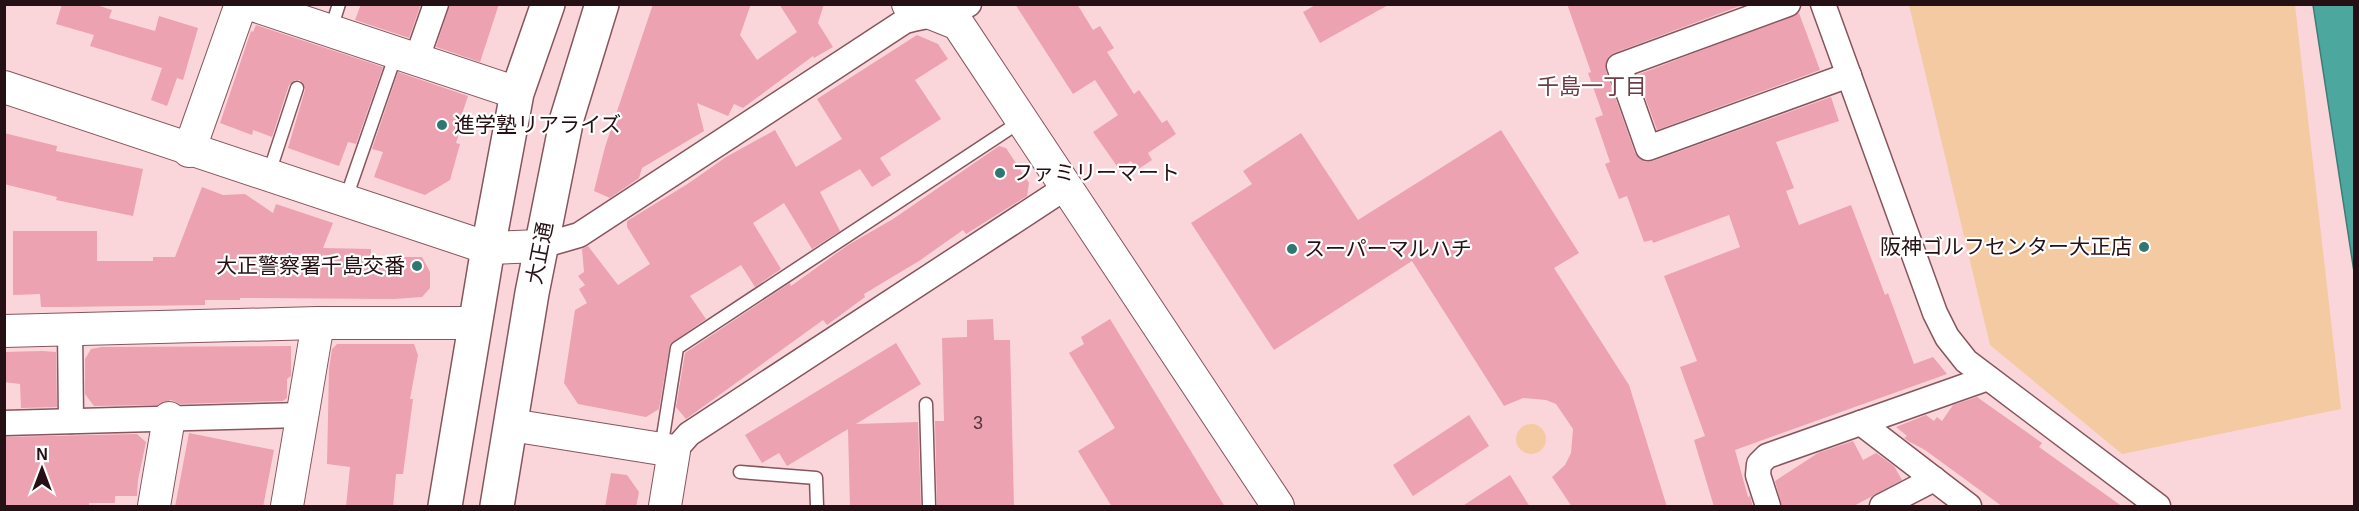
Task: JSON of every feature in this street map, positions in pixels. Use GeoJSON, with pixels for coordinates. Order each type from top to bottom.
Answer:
{"type":"FeatureCollection","features":[{"type":"Feature","properties":{"kind":"main road"},"geometry":{"type":"LineString","coordinates":[[445,507],[488,248],[517,93],[548,4]]}},
{"type":"Feature","properties":{"kind":"main road","name":"大正通"},"geometry":{"type":"LineString","coordinates":[[497,507],[541,246],[567,118],[602,4]]}},
{"type":"Feature","properties":{"kind":"street"},"geometry":{"type":"LineString","coordinates":[[189,151],[242,4]]}},
{"type":"Feature","properties":{"kind":"street"},"geometry":{"type":"LineString","coordinates":[[250,4],[335,18],[406,57],[517,93]]}},
{"type":"Feature","properties":{"kind":"street"},"geometry":{"type":"LineString","coordinates":[[406,57],[436,4]]}},
{"type":"Feature","properties":{"kind":"street"},"geometry":{"type":"LineString","coordinates":[[4,87],[189,151],[488,248],[541,246],[579,235],[926,7],[962,9],[969,4]]}},
{"type":"Feature","properties":{"kind":"street"},"geometry":{"type":"LineString","coordinates":[[1788,4],[1619,66],[1648,148],[1849,75]]}},
{"type":"Feature","properties":{"kind":"street"},"geometry":{"type":"LineString","coordinates":[[1823,4],[1935,313],[1953,345],[1966,361],[2158,507]]}},
{"type":"Feature","properties":{"kind":"street"},"geometry":{"type":"LineString","coordinates":[[926,7],[958,24],[1278,507]]}},
{"type":"Feature","properties":{"kind":"street"},"geometry":{"type":"LineString","coordinates":[[511,425],[668,450],[1065,188]]}},
{"type":"Feature","properties":{"kind":"street"},"geometry":{"type":"LineString","coordinates":[[4,331],[318,323],[476,322]]}},
{"type":"Feature","properties":{"kind":"street"},"geometry":{"type":"LineString","coordinates":[[287,507],[318,323]]}},
{"type":"Feature","properties":{"kind":"street"},"geometry":{"type":"LineString","coordinates":[[70,329],[71,421]]}},
{"type":"Feature","properties":{"kind":"street"},"geometry":{"type":"LineString","coordinates":[[1768,507],[1758,475],[1759,464],[1767,456],[1988,378]]}},
{"type":"Feature","properties":{"kind":"street"},"geometry":{"type":"LineString","coordinates":[[4,423],[302,415]]}},
{"type":"Feature","properties":{"kind":"street"},"geometry":{"type":"LineString","coordinates":[[154,507],[169,418]]}},
{"type":"Feature","properties":{"kind":"street"},"geometry":{"type":"LineString","coordinates":[[1861,423],[1969,507]]}},
{"type":"Feature","properties":{"kind":"street"},"geometry":{"type":"LineString","coordinates":[[665,507],[668,450]]}},
{"type":"Feature","properties":{"kind":"street"},"geometry":{"type":"LineString","coordinates":[[1882,507],[1934,479]]}},
{"type":"Feature","properties":{"kind":"lane"},"geometry":{"type":"LineString","coordinates":[[345,202],[406,57]]}},
{"type":"Feature","properties":{"kind":"lane"},"geometry":{"type":"LineString","coordinates":[[268,177],[297,88]]}},
{"type":"Feature","properties":{"kind":"lane"},"geometry":{"type":"LineString","coordinates":[[668,450],[676,348],[1021,121]]}},
{"type":"Feature","properties":{"kind":"lane"},"geometry":{"type":"LineString","coordinates":[[926,404],[929,507]]}},
{"type":"Feature","properties":{"kind":"lane"},"geometry":{"type":"LineString","coordinates":[[740,472],[816,477],[817,507]]}},
{"type":"Feature","properties":{"kind":"shaded area","name":"阪神ゴルフセンター大正店"},"geometry":{"type":"Polygon","coordinates":[[[1909,5],[2295,5],[2341,409],[2122,454],[1990,345],[1909,5]]]}},
{"type":"Feature","properties":{"kind":"shaded area"},"geometry":{"type":"Polygon","coordinates":[[[1531,424],[1541,429],[1546,439],[1541,449],[1531,454],[1521,449],[1516,439],[1521,429],[1531,424]]]}},
{"type":"Feature","properties":{"kind":"water"},"geometry":{"type":"Polygon","coordinates":[[[2313,5],[2354,5],[2354,272],[2313,5]]]}},
{"type":"Feature","properties":{"kind":"building"},"geometry":{"type":"Polygon","coordinates":[[[62,4],[94,4],[112,10],[109,18],[155,31],[159,16],[198,28],[183,80],[177,78],[167,106],[151,100],[162,68],[90,46],[94,35],[56,24],[62,4]]]}},
{"type":"Feature","properties":{"kind":"building"},"geometry":{"type":"Polygon","coordinates":[[[361,4],[421,4],[409,38],[355,20],[361,4]]]}},
{"type":"Feature","properties":{"kind":"building"},"geometry":{"type":"Polygon","coordinates":[[[450,4],[499,4],[480,62],[436,47],[450,4]]]}},
{"type":"Feature","properties":{"kind":"building"},"geometry":{"type":"Polygon","coordinates":[[[653,4],[751,4],[740,35],[757,60],[797,32],[779,4],[824,4],[818,23],[833,47],[814,58],[813,56],[743,108],[734,104],[728,116],[697,103],[704,131],[642,168],[639,178],[610,198],[594,191],[605,147],[653,4]]]}},
{"type":"Feature","properties":{"kind":"building"},"geometry":{"type":"Polygon","coordinates":[[[1015,4],[1077,4],[1093,30],[1100,26],[1114,48],[1107,52],[1134,94],[1139,90],[1162,123],[1167,120],[1176,134],[1148,153],[1152,160],[1137,170],[1131,161],[1119,169],[1093,132],[1118,115],[1095,80],[1073,94],[1015,4]]]}},
{"type":"Feature","properties":{"kind":"building"},"geometry":{"type":"Polygon","coordinates":[[[1317,4],[1390,4],[1320,43],[1303,12],[1317,4]]]}},
{"type":"Feature","properties":{"kind":"building"},"geometry":{"type":"Polygon","coordinates":[[[1567,4],[1745,4],[1608,57],[1606,71],[1635,153],[1645,162],[1653,161],[1831,97],[1839,121],[1776,142],[1794,188],[1786,191],[1799,225],[1851,205],[1885,295],[1888,293],[1914,364],[1933,357],[1947,374],[1735,450],[1753,507],[1714,507],[1694,440],[1705,436],[1680,367],[1697,361],[1664,276],[1740,247],[1729,215],[1653,243],[1652,240],[1644,242],[1627,196],[1619,199],[1605,164],[1610,162],[1595,118],[1603,115],[1588,73],[1591,72],[1567,4]]]}},
{"type":"Feature","properties":{"kind":"building"},"geometry":{"type":"Polygon","coordinates":[[[1799,13],[1820,70],[1657,130],[1637,75],[1799,13]]]}},
{"type":"Feature","properties":{"kind":"building"},"geometry":{"type":"Polygon","coordinates":[[[256,25],[383,67],[356,144],[348,142],[339,166],[288,148],[305,90],[300,80],[295,80],[289,85],[272,137],[253,130],[252,135],[220,123],[251,31],[253,32],[256,25]]]}},
{"type":"Feature","properties":{"kind":"building"},"geometry":{"type":"Polygon","coordinates":[[[917,35],[938,44],[948,59],[915,80],[941,119],[880,158],[891,175],[872,187],[860,169],[820,192],[840,231],[812,249],[784,203],[753,223],[781,269],[755,287],[741,265],[690,296],[706,319],[670,344],[659,409],[646,417],[578,404],[564,383],[575,310],[587,303],[579,289],[585,285],[578,276],[584,272],[582,249],[588,246],[618,285],[650,264],[627,227],[627,221],[726,157],[775,130],[796,167],[842,139],[817,99],[917,35]]]}},
{"type":"Feature","properties":{"kind":"building"},"geometry":{"type":"Polygon","coordinates":[[[398,72],[468,96],[459,123],[462,124],[456,143],[460,144],[450,180],[425,195],[374,177],[383,152],[372,149],[398,72]]]}},
{"type":"Feature","properties":{"kind":"building"},"geometry":{"type":"Polygon","coordinates":[[[1501,130],[1579,253],[1554,268],[1629,385],[1667,507],[1572,507],[1552,477],[1565,465],[1571,453],[1573,429],[1556,404],[1546,400],[1523,398],[1504,406],[1412,261],[1274,350],[1191,223],[1252,184],[1243,171],[1301,133],[1358,220],[1501,130]]]}},
{"type":"Feature","properties":{"kind":"building"},"geometry":{"type":"Polygon","coordinates":[[[4,133],[57,146],[56,151],[143,169],[133,216],[56,200],[57,197],[4,184],[4,133]]]}},
{"type":"Feature","properties":{"kind":"building"},"geometry":{"type":"Polygon","coordinates":[[[999,146],[1006,148],[1029,183],[1027,196],[966,234],[963,230],[919,261],[864,294],[865,297],[827,325],[823,320],[686,419],[676,407],[685,353],[790,283],[791,286],[848,245],[893,219],[999,146]]]}},
{"type":"Feature","properties":{"kind":"building"},"geometry":{"type":"Polygon","coordinates":[[[202,187],[223,195],[245,194],[273,213],[276,204],[333,223],[323,248],[371,249],[371,257],[422,257],[430,272],[430,288],[422,297],[394,299],[240,298],[240,300],[205,300],[205,305],[41,307],[40,294],[13,295],[13,231],[97,231],[97,261],[153,261],[153,257],[175,257],[202,187]]]}},
{"type":"Feature","properties":{"kind":"building"},"geometry":{"type":"Polygon","coordinates":[[[993,319],[994,340],[1010,340],[1014,507],[937,507],[935,421],[944,421],[942,338],[967,337],[967,320],[993,319]]]}},
{"type":"Feature","properties":{"kind":"building"},"geometry":{"type":"Polygon","coordinates":[[[1110,319],[1225,507],[1112,507],[1078,451],[1115,428],[1069,353],[1084,344],[1081,337],[1110,319]]]}},
{"type":"Feature","properties":{"kind":"building"},"geometry":{"type":"Polygon","coordinates":[[[896,343],[921,384],[856,424],[918,422],[921,507],[850,507],[848,429],[787,466],[779,453],[762,463],[745,435],[896,343]]]}},
{"type":"Feature","properties":{"kind":"building"},"geometry":{"type":"Polygon","coordinates":[[[337,344],[414,344],[418,355],[410,399],[413,399],[403,474],[396,474],[393,507],[346,507],[350,467],[327,464],[329,369],[332,349],[337,344]]]}},
{"type":"Feature","properties":{"kind":"building"},"geometry":{"type":"Polygon","coordinates":[[[291,346],[291,376],[287,379],[287,398],[283,401],[180,404],[171,400],[158,405],[94,406],[85,394],[85,359],[91,349],[102,347],[291,346]]]}},
{"type":"Feature","properties":{"kind":"building"},"geometry":{"type":"Polygon","coordinates":[[[4,352],[56,352],[57,407],[21,408],[20,384],[4,382],[4,352]]]}},
{"type":"Feature","properties":{"kind":"building"},"geometry":{"type":"Polygon","coordinates":[[[1977,397],[2042,443],[2039,447],[2123,507],[2003,507],[1925,450],[1908,441],[1904,438],[1907,436],[1896,427],[1926,415],[1934,421],[1937,417],[1942,421],[1953,405],[1977,397]]]}},
{"type":"Feature","properties":{"kind":"building"},"geometry":{"type":"Polygon","coordinates":[[[1469,415],[1489,446],[1413,496],[1393,465],[1469,415]]]}},
{"type":"Feature","properties":{"kind":"building"},"geometry":{"type":"Polygon","coordinates":[[[189,433],[274,450],[263,507],[175,507],[189,433]]]}},
{"type":"Feature","properties":{"kind":"building"},"geometry":{"type":"Polygon","coordinates":[[[137,434],[146,442],[137,496],[115,496],[115,503],[4,507],[4,437],[137,434]]]}},
{"type":"Feature","properties":{"kind":"building"},"geometry":{"type":"Polygon","coordinates":[[[1853,441],[1863,460],[1876,453],[1894,466],[1902,480],[1852,507],[1782,507],[1775,481],[1818,453],[1853,441]]]}},
{"type":"Feature","properties":{"kind":"building"},"geometry":{"type":"Polygon","coordinates":[[[611,473],[627,475],[639,492],[636,507],[605,507],[611,473]]]}},
{"type":"Feature","properties":{"kind":"building"},"geometry":{"type":"Polygon","coordinates":[[[1510,475],[1530,507],[1461,507],[1510,475]]]}},
{"type":"Feature","properties":{"kind":"place","name":"進学塾リアライズ"},"geometry":{"type":"Point","coordinates":[442,125]}},
{"type":"Feature","properties":{"kind":"place","name":"ファミリーマート"},"geometry":{"type":"Point","coordinates":[1000,173]}},
{"type":"Feature","properties":{"kind":"place","name":"阪神ゴルフセンター大正店"},"geometry":{"type":"Point","coordinates":[2144,247]}},
{"type":"Feature","properties":{"kind":"place","name":"スーパーマルハチ"},"geometry":{"type":"Point","coordinates":[1292,249]}},
{"type":"Feature","properties":{"kind":"place","name":"大正警察署千島交番"},"geometry":{"type":"Point","coordinates":[417,266]}},
{"type":"Feature","properties":{"kind":"district","name":"千島一丁目"},"geometry":{"type":"Point","coordinates":[1592,86]}}]}
